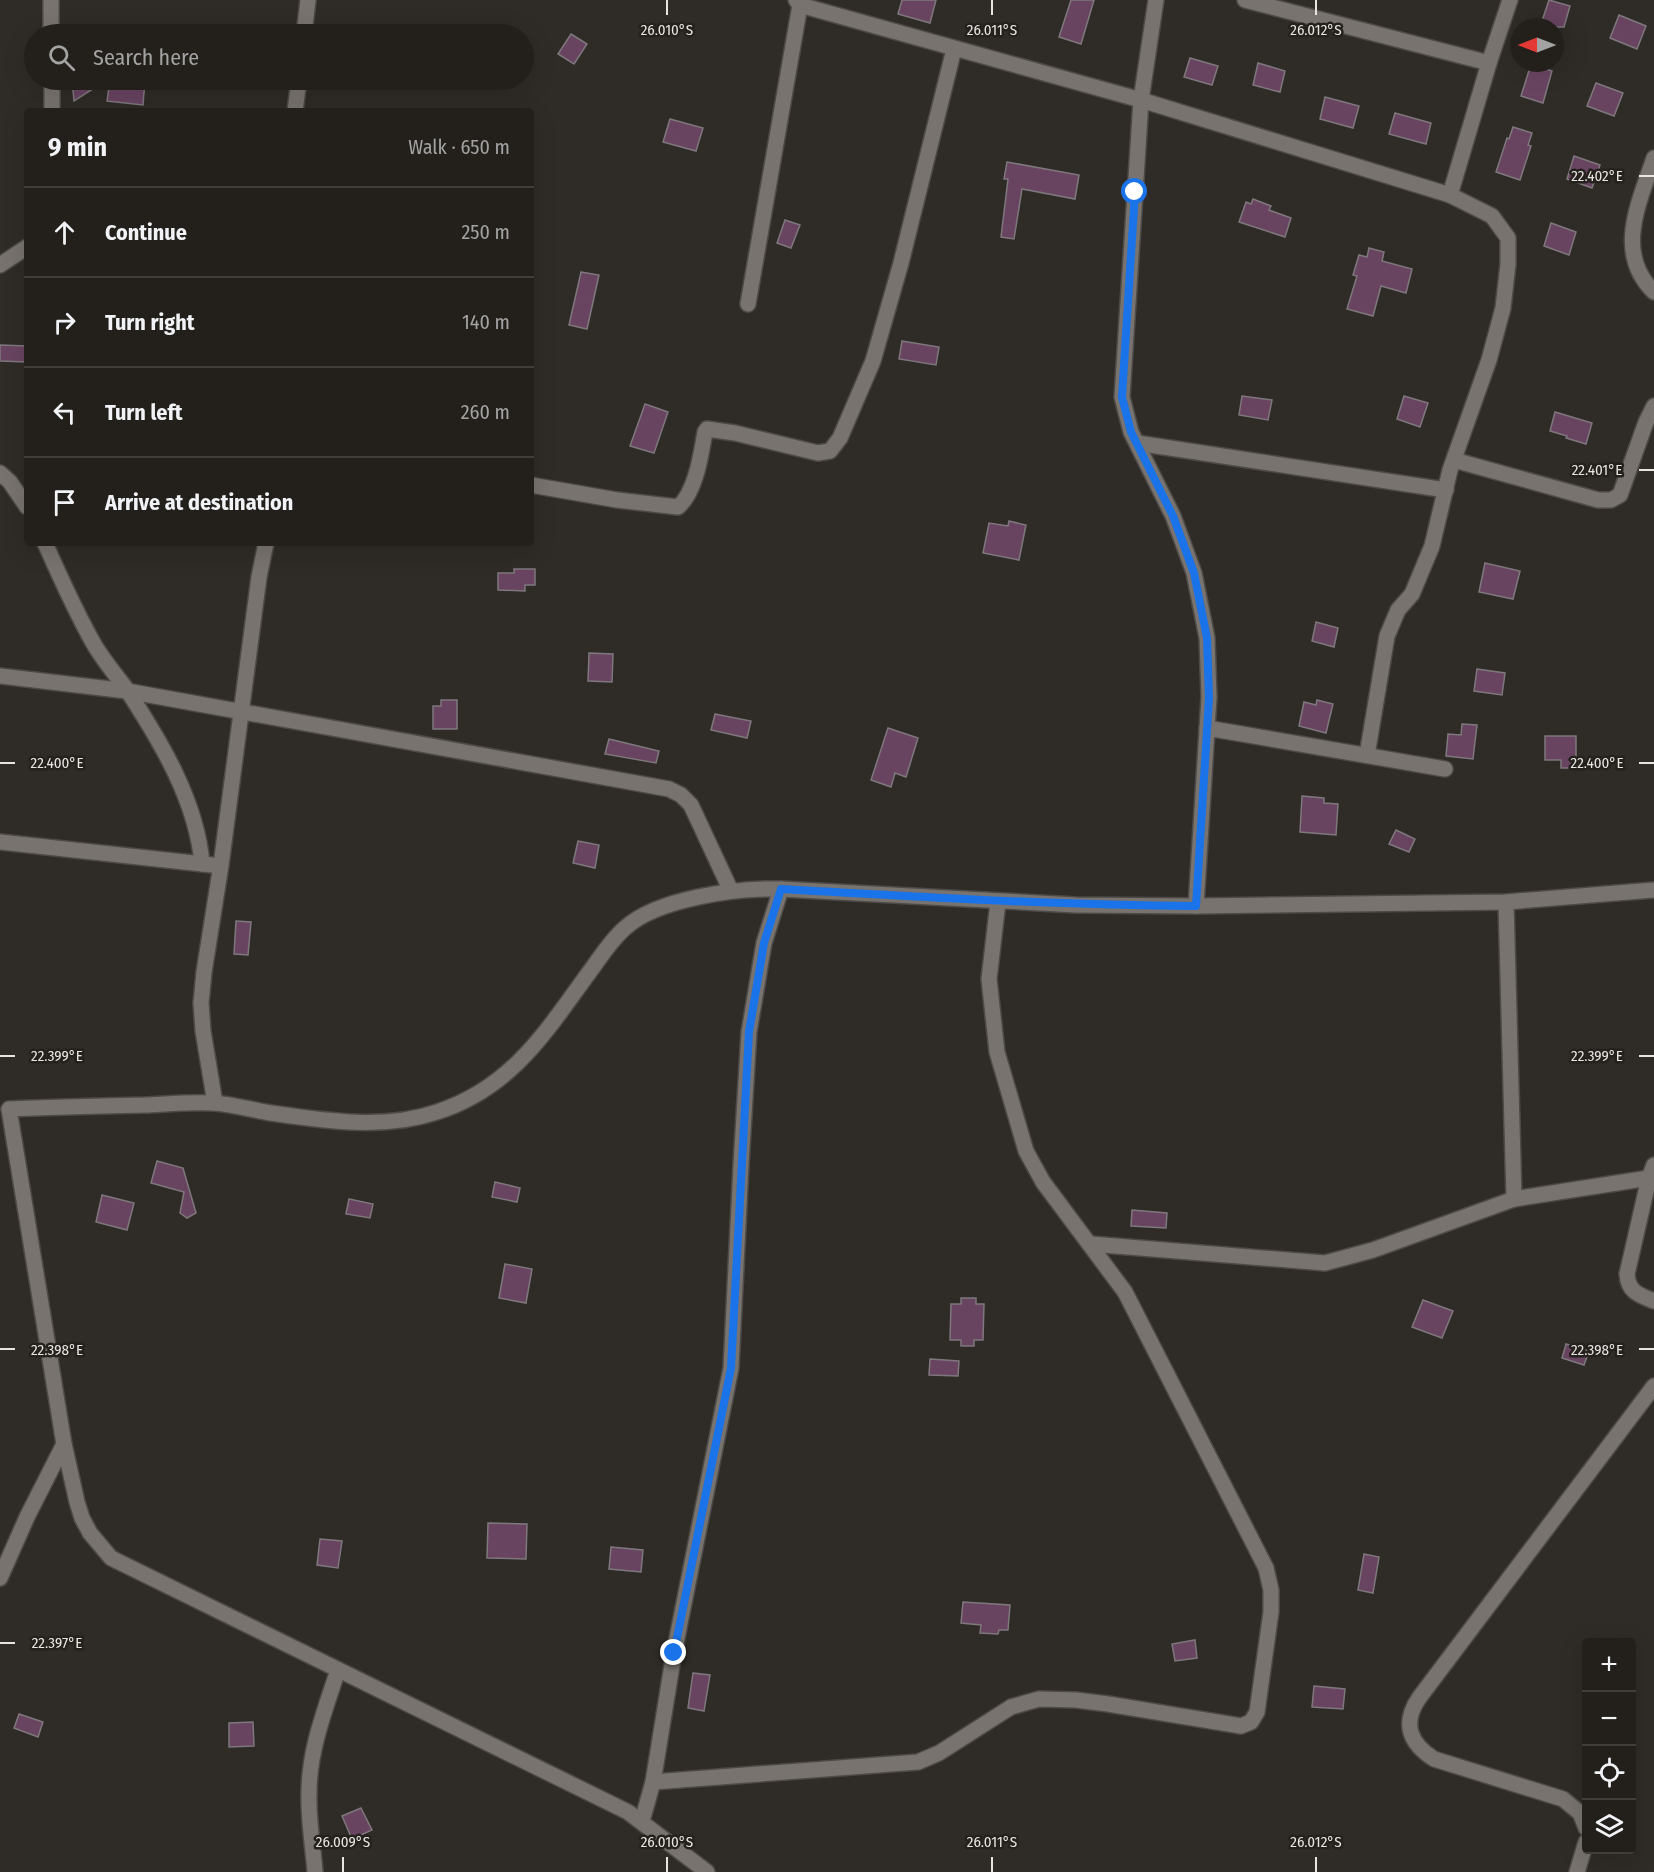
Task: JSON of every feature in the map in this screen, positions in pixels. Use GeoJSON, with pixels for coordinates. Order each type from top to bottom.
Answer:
{"type":"FeatureCollection","features":[{"type":"Feature","properties":{"kind":"street"},"geometry":{"type":"LineString","coordinates":[[51,0],[51,24]]}},
{"type":"Feature","properties":{"kind":"street"},"geometry":{"type":"LineString","coordinates":[[305,24],[308,0]]}},
{"type":"Feature","properties":{"kind":"street"},"geometry":{"type":"LineString","coordinates":[[1156,0],[1142,100],[1122,397],[1137,443],[1173,516],[1194,573],[1207,638],[1209,698],[1196,906]]}},
{"type":"Feature","properties":{"kind":"street"},"geometry":{"type":"LineString","coordinates":[[1245,0],[1489,63]]}},
{"type":"Feature","properties":{"kind":"street"},"geometry":{"type":"LineString","coordinates":[[1450,195],[1510,0]]}},
{"type":"Feature","properties":{"kind":"street"},"geometry":{"type":"LineString","coordinates":[[748,304],[754,279],[798,3],[954,49],[1142,100],[1450,195],[1492,216],[1508,238],[1508,264],[1503,308],[1489,360],[1454,460],[1432,546],[1412,594],[1398,610],[1388,636],[1367,755]]}},
{"type":"Feature","properties":{"kind":"street"},"geometry":{"type":"LineString","coordinates":[[534,486],[617,500],[678,507],[691,489],[707,429],[735,433],[818,453],[830,451],[840,438],[873,361],[901,263],[954,49]]}},
{"type":"Feature","properties":{"kind":"street"},"geometry":{"type":"LineString","coordinates":[[52,90],[52,108]]}},
{"type":"Feature","properties":{"kind":"street"},"geometry":{"type":"LineString","coordinates":[[295,108],[298,90]]}},
{"type":"Feature","properties":{"kind":"street"},"geometry":{"type":"LineString","coordinates":[[1654,158],[1635,214],[1632,239],[1635,264],[1645,283],[1654,292]]}},
{"type":"Feature","properties":{"kind":"street"},"geometry":{"type":"LineString","coordinates":[[0,265],[24,249]]}},
{"type":"Feature","properties":{"kind":"street"},"geometry":{"type":"LineString","coordinates":[[1454,460],[1598,500],[1611,500],[1620,495],[1654,406]]}},
{"type":"Feature","properties":{"kind":"street"},"geometry":{"type":"LineString","coordinates":[[1137,443],[1446,490]]}},
{"type":"Feature","properties":{"kind":"street"},"geometry":{"type":"LineString","coordinates":[[0,473],[10,482],[24,503]]}},
{"type":"Feature","properties":{"kind":"street"},"geometry":{"type":"LineString","coordinates":[[46,546],[95,647],[152,730],[189,802],[200,843],[202,864]]}},
{"type":"Feature","properties":{"kind":"street"},"geometry":{"type":"LineString","coordinates":[[215,1103],[203,1031],[201,1003],[259,578],[265,546]]}},
{"type":"Feature","properties":{"kind":"street"},"geometry":{"type":"LineString","coordinates":[[0,676],[127,691],[669,789],[681,795],[691,805],[731,891]]}},
{"type":"Feature","properties":{"kind":"street"},"geometry":{"type":"LineString","coordinates":[[1207,728],[1445,769]]}},
{"type":"Feature","properties":{"kind":"street"},"geometry":{"type":"LineString","coordinates":[[0,842],[221,865]]}},
{"type":"Feature","properties":{"kind":"street"},"geometry":{"type":"LineString","coordinates":[[707,1872],[628,1812],[111,1558],[90,1533],[82,1518],[64,1444],[4,1109],[215,1103],[271,1113],[365,1123],[402,1122],[438,1112],[465,1101],[512,1069],[532,1050],[606,948],[625,928],[651,912],[681,902],[731,891],[754,888],[998,902],[1196,906],[1506,902],[1654,890]]}},
{"type":"Feature","properties":{"kind":"street"},"geometry":{"type":"LineString","coordinates":[[642,1821],[653,1782],[674,1653],[731,1368],[749,1032],[764,943],[781,889]]}},
{"type":"Feature","properties":{"kind":"street"},"geometry":{"type":"LineString","coordinates":[[653,1782],[918,1762],[939,1753],[1011,1707],[1039,1699],[1108,1704],[1241,1725],[1251,1722],[1257,1712],[1271,1612],[1271,1590],[1266,1568],[1125,1292],[1043,1182],[1026,1151],[997,1052],[989,979],[998,902]]}},
{"type":"Feature","properties":{"kind":"street"},"geometry":{"type":"LineString","coordinates":[[1506,902],[1514,1199]]}},
{"type":"Feature","properties":{"kind":"street"},"geometry":{"type":"LineString","coordinates":[[1091,1244],[1324,1263],[1373,1250],[1514,1199],[1651,1172],[1627,1274],[1629,1286],[1636,1294],[1654,1301]]}},
{"type":"Feature","properties":{"kind":"street"},"geometry":{"type":"LineString","coordinates":[[1582,1817],[1563,1799],[1434,1759],[1418,1746],[1410,1733],[1410,1718],[1419,1698],[1654,1386]]}},
{"type":"Feature","properties":{"kind":"street"},"geometry":{"type":"LineString","coordinates":[[0,1578],[27,1517],[64,1444]]}},
{"type":"Feature","properties":{"kind":"street"},"geometry":{"type":"LineString","coordinates":[[315,1872],[309,1793],[312,1757],[321,1720],[338,1670]]}},
{"type":"Feature","properties":{"kind":"street"},"geometry":{"type":"LineString","coordinates":[[1577,1872],[1583,1854]]}},
{"type":"Feature","properties":{"kind":"building"},"geometry":{"type":"Polygon","coordinates":[[[902,0],[936,0],[930,23],[898,14],[902,0]]]}},
{"type":"Feature","properties":{"kind":"building"},"geometry":{"type":"Polygon","coordinates":[[[1071,0],[1094,0],[1081,44],[1059,37],[1071,0]]]}},
{"type":"Feature","properties":{"kind":"building"},"geometry":{"type":"Polygon","coordinates":[[[1549,0],[1570,6],[1564,27],[1564,18],[1543,18],[1549,0]]]}},
{"type":"Feature","properties":{"kind":"building"},"geometry":{"type":"Polygon","coordinates":[[[1619,15],[1646,26],[1637,49],[1610,38],[1619,15]]]}},
{"type":"Feature","properties":{"kind":"building"},"geometry":{"type":"Polygon","coordinates":[[[571,34],[587,44],[574,64],[558,54],[571,34]]]}},
{"type":"Feature","properties":{"kind":"building"},"geometry":{"type":"Polygon","coordinates":[[[1190,58],[1218,66],[1212,85],[1184,77],[1190,58]]]}},
{"type":"Feature","properties":{"kind":"building"},"geometry":{"type":"Polygon","coordinates":[[[1258,63],[1285,71],[1280,92],[1253,85],[1258,63]]]}},
{"type":"Feature","properties":{"kind":"building"},"geometry":{"type":"Polygon","coordinates":[[[1528,72],[1552,72],[1543,103],[1521,96],[1528,72]]]}},
{"type":"Feature","properties":{"kind":"building"},"geometry":{"type":"Polygon","coordinates":[[[1596,83],[1623,93],[1614,116],[1587,106],[1596,83]]]}},
{"type":"Feature","properties":{"kind":"building"},"geometry":{"type":"Polygon","coordinates":[[[73,90],[91,90],[74,101],[73,90]]]}},
{"type":"Feature","properties":{"kind":"building"},"geometry":{"type":"Polygon","coordinates":[[[109,90],[144,90],[143,105],[107,101],[109,90]]]}},
{"type":"Feature","properties":{"kind":"building"},"geometry":{"type":"Polygon","coordinates":[[[1325,97],[1359,106],[1353,128],[1320,119],[1325,97]]]}},
{"type":"Feature","properties":{"kind":"building"},"geometry":{"type":"Polygon","coordinates":[[[1395,113],[1431,123],[1426,144],[1389,134],[1395,113]]]}},
{"type":"Feature","properties":{"kind":"building"},"geometry":{"type":"Polygon","coordinates":[[[670,119],[703,128],[696,151],[663,142],[670,119]]]}},
{"type":"Feature","properties":{"kind":"building"},"geometry":{"type":"Polygon","coordinates":[[[1513,127],[1532,133],[1528,145],[1531,146],[1520,180],[1496,172],[1513,127]]]}},
{"type":"Feature","properties":{"kind":"building"},"geometry":{"type":"Polygon","coordinates":[[[1574,156],[1600,165],[1592,188],[1567,179],[1574,156]]]}},
{"type":"Feature","properties":{"kind":"building"},"geometry":{"type":"Polygon","coordinates":[[[1007,162],[1079,175],[1075,199],[1022,189],[1014,239],[1001,237],[1008,179],[1004,179],[1007,162]]]}},
{"type":"Feature","properties":{"kind":"building"},"geometry":{"type":"Polygon","coordinates":[[[1253,199],[1271,206],[1269,210],[1291,218],[1285,237],[1239,222],[1246,202],[1251,204],[1253,199]]]}},
{"type":"Feature","properties":{"kind":"building"},"geometry":{"type":"Polygon","coordinates":[[[785,220],[800,225],[791,248],[777,243],[785,220]]]}},
{"type":"Feature","properties":{"kind":"building"},"geometry":{"type":"Polygon","coordinates":[[[1551,223],[1576,232],[1569,255],[1544,246],[1551,223]]]}},
{"type":"Feature","properties":{"kind":"building"},"geometry":{"type":"Polygon","coordinates":[[[1369,248],[1384,252],[1382,261],[1412,269],[1406,293],[1381,286],[1373,316],[1347,309],[1357,276],[1353,275],[1359,255],[1367,257],[1369,248]]]}},
{"type":"Feature","properties":{"kind":"building"},"geometry":{"type":"Polygon","coordinates":[[[581,272],[599,275],[587,329],[569,325],[581,272]]]}},
{"type":"Feature","properties":{"kind":"building"},"geometry":{"type":"Polygon","coordinates":[[[902,341],[939,347],[936,365],[899,359],[902,341]]]}},
{"type":"Feature","properties":{"kind":"building"},"geometry":{"type":"Polygon","coordinates":[[[0,345],[24,346],[24,362],[0,361],[0,345]]]}},
{"type":"Feature","properties":{"kind":"building"},"geometry":{"type":"Polygon","coordinates":[[[1242,396],[1272,400],[1268,420],[1239,415],[1242,396]]]}},
{"type":"Feature","properties":{"kind":"building"},"geometry":{"type":"Polygon","coordinates":[[[1404,396],[1428,403],[1420,427],[1397,419],[1404,396]]]}},
{"type":"Feature","properties":{"kind":"building"},"geometry":{"type":"Polygon","coordinates":[[[645,404],[668,412],[654,453],[630,446],[645,404]]]}},
{"type":"Feature","properties":{"kind":"building"},"geometry":{"type":"Polygon","coordinates":[[[1555,412],[1592,423],[1586,444],[1550,431],[1555,412]]]}},
{"type":"Feature","properties":{"kind":"building"},"geometry":{"type":"Polygon","coordinates":[[[1009,521],[1026,525],[1019,560],[983,553],[989,523],[1008,526],[1009,521]]]}},
{"type":"Feature","properties":{"kind":"building"},"geometry":{"type":"Polygon","coordinates":[[[1485,563],[1520,571],[1513,599],[1479,592],[1485,563]]]}},
{"type":"Feature","properties":{"kind":"building"},"geometry":{"type":"Polygon","coordinates":[[[514,569],[535,569],[535,585],[525,585],[525,591],[498,590],[498,573],[514,573],[514,569]]]}},
{"type":"Feature","properties":{"kind":"building"},"geometry":{"type":"Polygon","coordinates":[[[1316,622],[1338,628],[1334,647],[1312,641],[1316,622]]]}},
{"type":"Feature","properties":{"kind":"building"},"geometry":{"type":"Polygon","coordinates":[[[589,653],[613,654],[612,682],[588,681],[589,653]]]}},
{"type":"Feature","properties":{"kind":"building"},"geometry":{"type":"Polygon","coordinates":[[[1477,669],[1505,673],[1502,695],[1474,691],[1477,669]]]}},
{"type":"Feature","properties":{"kind":"building"},"geometry":{"type":"Polygon","coordinates":[[[441,700],[457,700],[457,729],[433,729],[433,706],[441,706],[441,700]]]}},
{"type":"Feature","properties":{"kind":"building"},"geometry":{"type":"Polygon","coordinates":[[[1317,700],[1333,704],[1326,733],[1299,726],[1304,702],[1316,705],[1317,700]]]}},
{"type":"Feature","properties":{"kind":"building"},"geometry":{"type":"Polygon","coordinates":[[[715,714],[751,721],[747,738],[711,730],[715,714]]]}},
{"type":"Feature","properties":{"kind":"building"},"geometry":{"type":"Polygon","coordinates":[[[1462,724],[1477,725],[1473,759],[1446,756],[1448,734],[1461,735],[1462,724]]]}},
{"type":"Feature","properties":{"kind":"building"},"geometry":{"type":"Polygon","coordinates":[[[888,728],[918,738],[906,777],[895,773],[891,787],[871,780],[888,728]]]}},
{"type":"Feature","properties":{"kind":"building"},"geometry":{"type":"Polygon","coordinates":[[[1545,736],[1576,736],[1576,768],[1561,768],[1561,760],[1545,760],[1545,736]]]}},
{"type":"Feature","properties":{"kind":"building"},"geometry":{"type":"Polygon","coordinates":[[[609,739],[659,751],[656,763],[605,754],[609,739]]]}},
{"type":"Feature","properties":{"kind":"building"},"geometry":{"type":"Polygon","coordinates":[[[1302,796],[1324,798],[1324,803],[1338,804],[1336,835],[1300,832],[1302,796]]]}},
{"type":"Feature","properties":{"kind":"building"},"geometry":{"type":"Polygon","coordinates":[[[1396,830],[1415,839],[1409,852],[1389,844],[1396,830]]]}},
{"type":"Feature","properties":{"kind":"building"},"geometry":{"type":"Polygon","coordinates":[[[578,841],[599,845],[595,868],[573,863],[578,841]]]}},
{"type":"Feature","properties":{"kind":"building"},"geometry":{"type":"Polygon","coordinates":[[[236,921],[251,922],[248,955],[234,954],[236,921]]]}},
{"type":"Feature","properties":{"kind":"building"},"geometry":{"type":"Polygon","coordinates":[[[157,1161],[183,1168],[196,1213],[187,1218],[180,1213],[184,1192],[151,1183],[157,1161]]]}},
{"type":"Feature","properties":{"kind":"building"},"geometry":{"type":"Polygon","coordinates":[[[495,1182],[520,1188],[517,1202],[492,1197],[495,1182]]]}},
{"type":"Feature","properties":{"kind":"building"},"geometry":{"type":"Polygon","coordinates":[[[102,1195],[134,1203],[127,1230],[96,1222],[102,1195]]]}},
{"type":"Feature","properties":{"kind":"building"},"geometry":{"type":"Polygon","coordinates":[[[349,1199],[373,1204],[370,1218],[346,1214],[349,1199]]]}},
{"type":"Feature","properties":{"kind":"building"},"geometry":{"type":"Polygon","coordinates":[[[1132,1210],[1167,1213],[1166,1228],[1131,1226],[1132,1210]]]}},
{"type":"Feature","properties":{"kind":"building"},"geometry":{"type":"Polygon","coordinates":[[[505,1264],[532,1269],[526,1303],[499,1298],[505,1264]]]}},
{"type":"Feature","properties":{"kind":"building"},"geometry":{"type":"Polygon","coordinates":[[[961,1298],[976,1298],[976,1304],[984,1304],[983,1340],[974,1340],[974,1346],[961,1346],[961,1340],[950,1340],[951,1304],[961,1304],[961,1298]]]}},
{"type":"Feature","properties":{"kind":"building"},"geometry":{"type":"Polygon","coordinates":[[[1423,1300],[1453,1311],[1442,1338],[1412,1327],[1423,1300]]]}},
{"type":"Feature","properties":{"kind":"building"},"geometry":{"type":"Polygon","coordinates":[[[1566,1344],[1589,1351],[1584,1365],[1562,1358],[1566,1344]]]}},
{"type":"Feature","properties":{"kind":"building"},"geometry":{"type":"Polygon","coordinates":[[[930,1359],[959,1361],[958,1376],[929,1375],[930,1359]]]}},
{"type":"Feature","properties":{"kind":"building"},"geometry":{"type":"Polygon","coordinates":[[[488,1523],[527,1524],[526,1559],[487,1558],[488,1523]]]}},
{"type":"Feature","properties":{"kind":"building"},"geometry":{"type":"Polygon","coordinates":[[[320,1539],[342,1541],[338,1568],[317,1565],[320,1539]]]}},
{"type":"Feature","properties":{"kind":"building"},"geometry":{"type":"Polygon","coordinates":[[[611,1547],[643,1550],[641,1572],[609,1569],[611,1547]]]}},
{"type":"Feature","properties":{"kind":"building"},"geometry":{"type":"Polygon","coordinates":[[[1364,1554],[1379,1557],[1373,1593],[1358,1590],[1364,1554]]]}},
{"type":"Feature","properties":{"kind":"building"},"geometry":{"type":"Polygon","coordinates":[[[963,1602],[1010,1605],[1008,1630],[999,1630],[998,1634],[980,1633],[981,1625],[961,1623],[963,1602]]]}},
{"type":"Feature","properties":{"kind":"building"},"geometry":{"type":"Polygon","coordinates":[[[1195,1640],[1197,1658],[1175,1661],[1172,1644],[1195,1640]]]}},
{"type":"Feature","properties":{"kind":"building"},"geometry":{"type":"Polygon","coordinates":[[[693,1673],[710,1675],[704,1711],[688,1708],[693,1673]]]}},
{"type":"Feature","properties":{"kind":"building"},"geometry":{"type":"Polygon","coordinates":[[[1314,1686],[1345,1689],[1343,1709],[1312,1707],[1314,1686]]]}},
{"type":"Feature","properties":{"kind":"building"},"geometry":{"type":"Polygon","coordinates":[[[19,1714],[43,1722],[38,1737],[14,1728],[19,1714]]]}},
{"type":"Feature","properties":{"kind":"building"},"geometry":{"type":"Polygon","coordinates":[[[253,1722],[254,1746],[229,1747],[229,1723],[253,1722]]]}},
{"type":"Feature","properties":{"kind":"building"},"geometry":{"type":"Polygon","coordinates":[[[361,1808],[372,1830],[352,1839],[342,1816],[361,1808]]]}},
{"type":"Feature","properties":{"kind":"route"},"geometry":{"type":"LineString","coordinates":[[674,1653],[730,1378],[749,1032],[764,943],[781,889],[998,902],[1196,906],[1209,698],[1207,638],[1194,573],[1173,516],[1131,432],[1122,397],[1135,192]]}}]}
